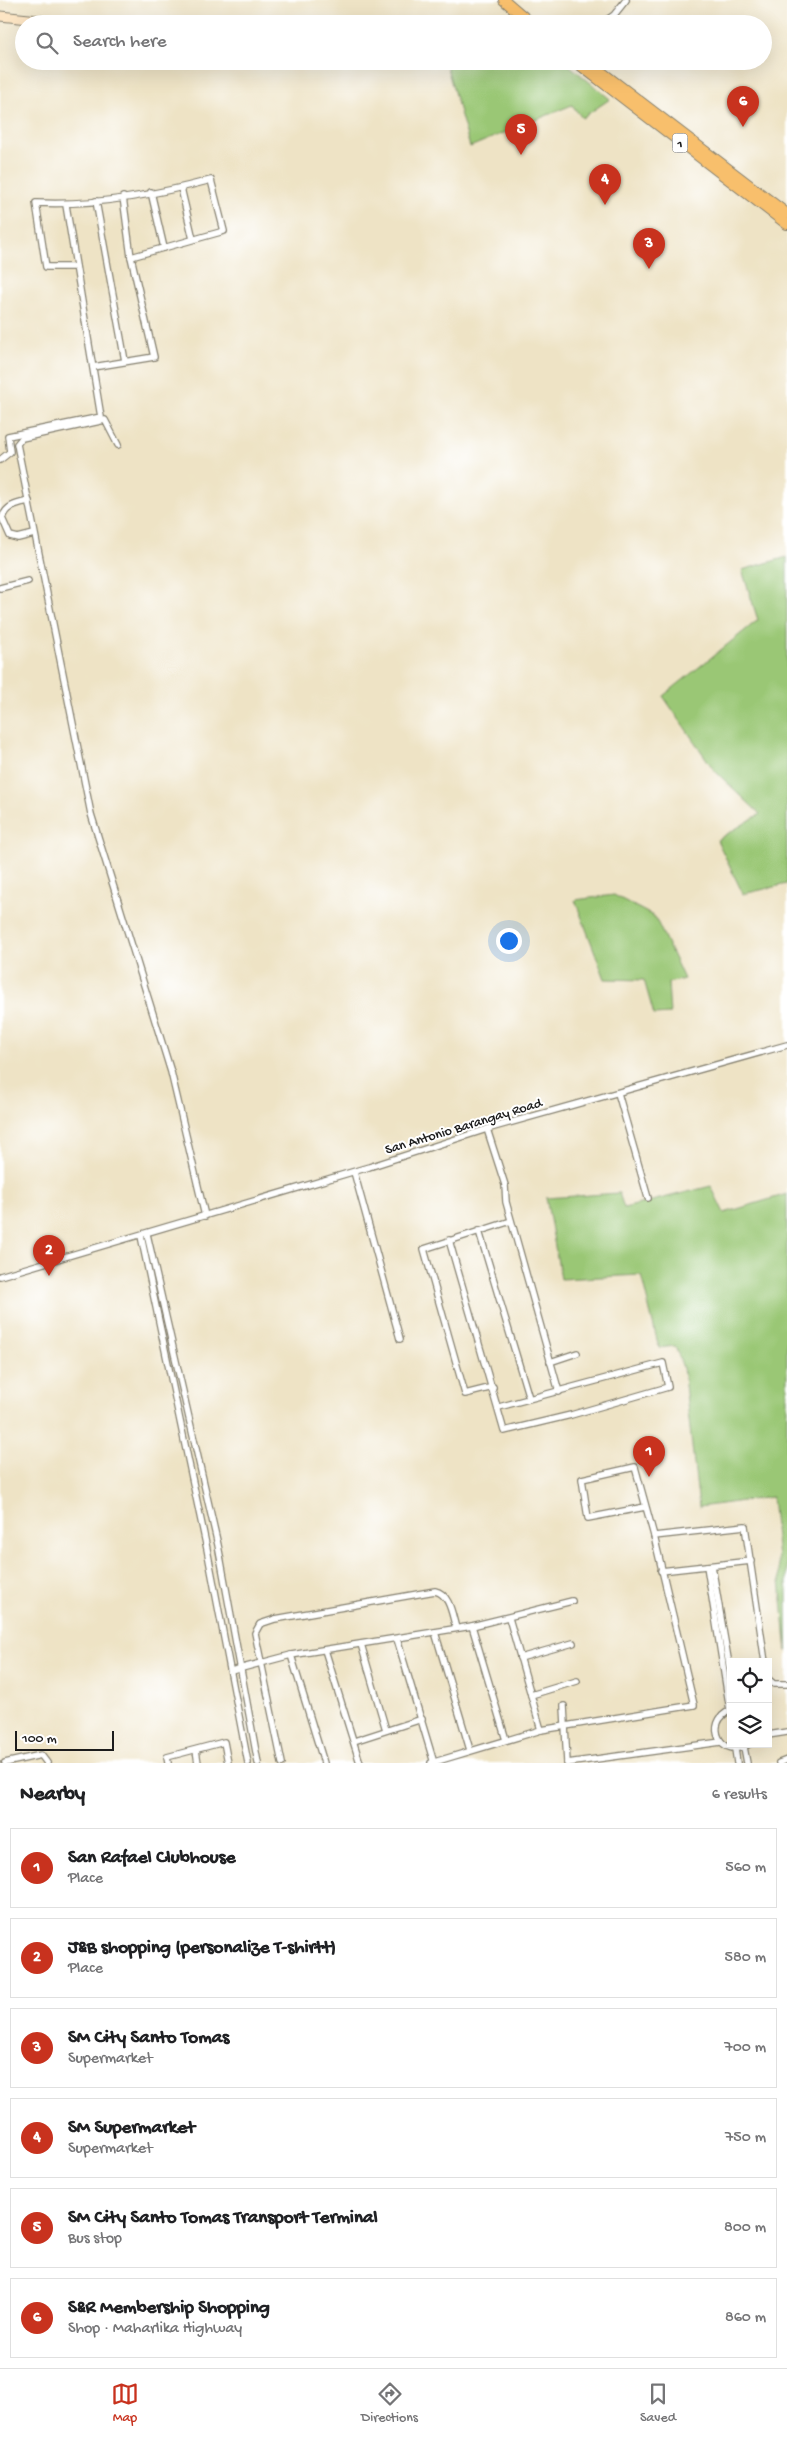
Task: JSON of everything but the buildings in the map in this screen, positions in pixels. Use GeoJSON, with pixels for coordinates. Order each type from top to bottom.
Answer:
{"type":"FeatureCollection","features":[{"type":"Feature","properties":{"kind":"highway"},"geometry":{"type":"LineString","coordinates":[[504,0],[522,15]]}},
{"type":"Feature","properties":{"kind":"highway","name":"1"},"geometry":{"type":"LineString","coordinates":[[587,70],[787,224]]}},
{"type":"Feature","properties":{"kind":"highway","name":"1"},"geometry":{"type":"LineString","coordinates":[[599,70],[787,214]]}},
{"type":"Feature","properties":{"kind":"street"},"geometry":{"type":"LineString","coordinates":[[614,15],[626,0]]}},
{"type":"Feature","properties":{"kind":"street"},"geometry":{"type":"LineString","coordinates":[[0,16],[15,18]]}},
{"type":"Feature","properties":{"kind":"street"},"geometry":{"type":"LineString","coordinates":[[76,267],[46,267],[36,203],[66,204],[96,201],[181,188],[211,180],[224,231],[131,258]]}},
{"type":"Feature","properties":{"kind":"street"},"geometry":{"type":"LineString","coordinates":[[181,188],[194,239]]}},
{"type":"Feature","properties":{"kind":"street"},"geometry":{"type":"LineString","coordinates":[[151,192],[164,248]]}},
{"type":"Feature","properties":{"kind":"street"},"geometry":{"type":"LineString","coordinates":[[93,367],[154,357],[131,258],[123,197]]}},
{"type":"Feature","properties":{"kind":"street"},"geometry":{"type":"LineString","coordinates":[[96,201],[125,361]]}},
{"type":"Feature","properties":{"kind":"street"},"geometry":{"type":"LineString","coordinates":[[0,460],[10,452],[8,436],[101,417],[66,204]]}},
{"type":"Feature","properties":{"kind":"street"},"geometry":{"type":"LineString","coordinates":[[118,445],[105,420],[22,438],[17,444],[91,814],[171,1072],[205,1216]]}},
{"type":"Feature","properties":{"kind":"street"},"geometry":{"type":"LineString","coordinates":[[29,501],[5,510],[1,518],[2,528],[10,536],[18,538],[34,534]]}},
{"type":"Feature","properties":{"kind":"street"},"geometry":{"type":"LineString","coordinates":[[0,588],[28,581]]}},
{"type":"Feature","properties":{"kind":"street","name":"San Antonio Barangay Road"},"geometry":{"type":"LineString","coordinates":[[0,1276],[354,1172],[487,1129],[787,1045]]}},
{"type":"Feature","properties":{"kind":"street"},"geometry":{"type":"LineString","coordinates":[[618,1093],[648,1198]]}},
{"type":"Feature","properties":{"kind":"street"},"geometry":{"type":"LineString","coordinates":[[487,1129],[505,1185],[506,1202],[559,1392]]}},
{"type":"Feature","properties":{"kind":"street"},"geometry":{"type":"LineString","coordinates":[[354,1172],[400,1339]]}},
{"type":"Feature","properties":{"kind":"street"},"geometry":{"type":"LineString","coordinates":[[493,1387],[465,1394],[424,1249],[511,1221]]}},
{"type":"Feature","properties":{"kind":"street"},"geometry":{"type":"LineString","coordinates":[[478,1231],[529,1398]]}},
{"type":"Feature","properties":{"kind":"street"},"geometry":{"type":"LineString","coordinates":[[144,1235],[218,1545],[258,1763]]}},
{"type":"Feature","properties":{"kind":"street"},"geometry":{"type":"LineString","coordinates":[[144,1235],[248,1763]]}},
{"type":"Feature","properties":{"kind":"street"},"geometry":{"type":"LineString","coordinates":[[449,1240],[499,1407],[504,1431],[571,1416],[668,1387],[663,1363],[499,1407]]}},
{"type":"Feature","properties":{"kind":"street"},"geometry":{"type":"LineString","coordinates":[[550,1362],[577,1353]]}},
{"type":"Feature","properties":{"kind":"street"},"geometry":{"type":"LineString","coordinates":[[397,1639],[422,1719],[433,1763],[470,1750],[541,1730],[694,1705],[654,1536],[635,1467],[582,1480],[588,1518],[646,1507]]}},
{"type":"Feature","properties":{"kind":"street"},"geometry":{"type":"LineString","coordinates":[[654,1536],[745,1526],[764,1658]]}},
{"type":"Feature","properties":{"kind":"street"},"geometry":{"type":"LineString","coordinates":[[661,1571],[751,1561]]}},
{"type":"Feature","properties":{"kind":"street"},"geometry":{"type":"LineString","coordinates":[[709,1566],[727,1658]]}},
{"type":"Feature","properties":{"kind":"street"},"geometry":{"type":"LineString","coordinates":[[709,1566],[730,1703]]}},
{"type":"Feature","properties":{"kind":"street"},"geometry":{"type":"LineString","coordinates":[[282,1763],[255,1633],[260,1624],[284,1617],[435,1591],[442,1592],[446,1596],[456,1628]]}},
{"type":"Feature","properties":{"kind":"street"},"geometry":{"type":"LineString","coordinates":[[231,1671],[291,1656],[472,1626],[572,1601]]}},
{"type":"Feature","properties":{"kind":"street"},"geometry":{"type":"LineString","coordinates":[[509,1618],[541,1730]]}},
{"type":"Feature","properties":{"kind":"street"},"geometry":{"type":"LineString","coordinates":[[472,1626],[506,1740]]}},
{"type":"Feature","properties":{"kind":"street"},"geometry":{"type":"LineString","coordinates":[[434,1632],[470,1750]]}},
{"type":"Feature","properties":{"kind":"street"},"geometry":{"type":"LineString","coordinates":[[520,1658],[573,1643]]}},
{"type":"Feature","properties":{"kind":"street"},"geometry":{"type":"LineString","coordinates":[[361,1644],[386,1730]]}},
{"type":"Feature","properties":{"kind":"street"},"geometry":{"type":"LineString","coordinates":[[325,1650],[360,1763]]}},
{"type":"Feature","properties":{"kind":"street"},"geometry":{"type":"LineString","coordinates":[[291,1656],[324,1763]]}},
{"type":"Feature","properties":{"kind":"street"},"geometry":{"type":"LineString","coordinates":[[531,1695],[577,1681]]}},
{"type":"Feature","properties":{"kind":"street"},"geometry":{"type":"LineString","coordinates":[[772,1682],[787,1684]]}},
{"type":"Feature","properties":{"kind":"street"},"geometry":{"type":"LineString","coordinates":[[564,1706],[567,1763],[721,1742],[735,1749],[739,1748]]}},
{"type":"Feature","properties":{"kind":"street"},"geometry":{"type":"LineString","coordinates":[[721,1742],[716,1730],[717,1723],[720,1717],[727,1713]]}},
{"type":"Feature","properties":{"kind":"street"},"geometry":{"type":"LineString","coordinates":[[354,1741],[422,1719]]}},
{"type":"Feature","properties":{"kind":"street"},"geometry":{"type":"LineString","coordinates":[[772,1734],[787,1732]]}},
{"type":"Feature","properties":{"kind":"street"},"geometry":{"type":"LineString","coordinates":[[168,1763],[167,1756],[224,1742],[228,1763]]}},
{"type":"Feature","properties":{"kind":"street"},"geometry":{"type":"LineString","coordinates":[[747,1748],[747,1763]]}},
{"type":"Feature","properties":{"kind":"street"},"geometry":{"type":"LineString","coordinates":[[735,1749],[738,1763]]}},
{"type":"Feature","properties":{"kind":"street"},"geometry":{"type":"LineString","coordinates":[[196,1750],[198,1763]]}},
{"type":"Feature","properties":{"kind":"street"},"geometry":{"type":"LineString","coordinates":[[5,1763],[40,1755],[47,1763]]}},
{"type":"Feature","properties":{"kind":"street"},"geometry":{"type":"LineString","coordinates":[[779,1763],[787,1760]]}},
{"type":"Feature","properties":{"kind":"green space"},"geometry":{"type":"Polygon","coordinates":[[[448,70],[575,70],[610,99],[582,118],[572,105],[470,147],[448,70]]]}},
{"type":"Feature","properties":{"kind":"green space"},"geometry":{"type":"Polygon","coordinates":[[[787,557],[787,884],[743,894],[717,840],[760,814],[714,770],[663,696],[758,620],[742,570],[787,557]]]}},
{"type":"Feature","properties":{"kind":"green space"},"geometry":{"type":"Polygon","coordinates":[[[614,895],[655,917],[684,979],[668,983],[670,1014],[654,1015],[644,980],[605,979],[575,900],[614,895]]]}},
{"type":"Feature","properties":{"kind":"green space"},"geometry":{"type":"Polygon","coordinates":[[[711,1186],[724,1213],[787,1194],[787,1652],[772,1497],[699,1507],[683,1368],[675,1346],[659,1348],[641,1275],[561,1279],[546,1198],[619,1193],[624,1208],[711,1186]]]}},
{"type":"Feature","properties":{"kind":"place","name":"S&R Membership Shopping"},"geometry":{"type":"Point","coordinates":[743,127]}},
{"type":"Feature","properties":{"kind":"place","name":"SM City Santo Tomas Transport Terminal"},"geometry":{"type":"Point","coordinates":[521,155]}},
{"type":"Feature","properties":{"kind":"place","name":"SM Supermarket"},"geometry":{"type":"Point","coordinates":[605,205]}},
{"type":"Feature","properties":{"kind":"place","name":"SM City Santo Tomas"},"geometry":{"type":"Point","coordinates":[649,269]}},
{"type":"Feature","properties":{"kind":"place","name":"J&B shopping (personalize T-shirtt)"},"geometry":{"type":"Point","coordinates":[49,1276]}},
{"type":"Feature","properties":{"kind":"place","name":"San Rafael Clubhouse"},"geometry":{"type":"Point","coordinates":[649,1477]}}]}
